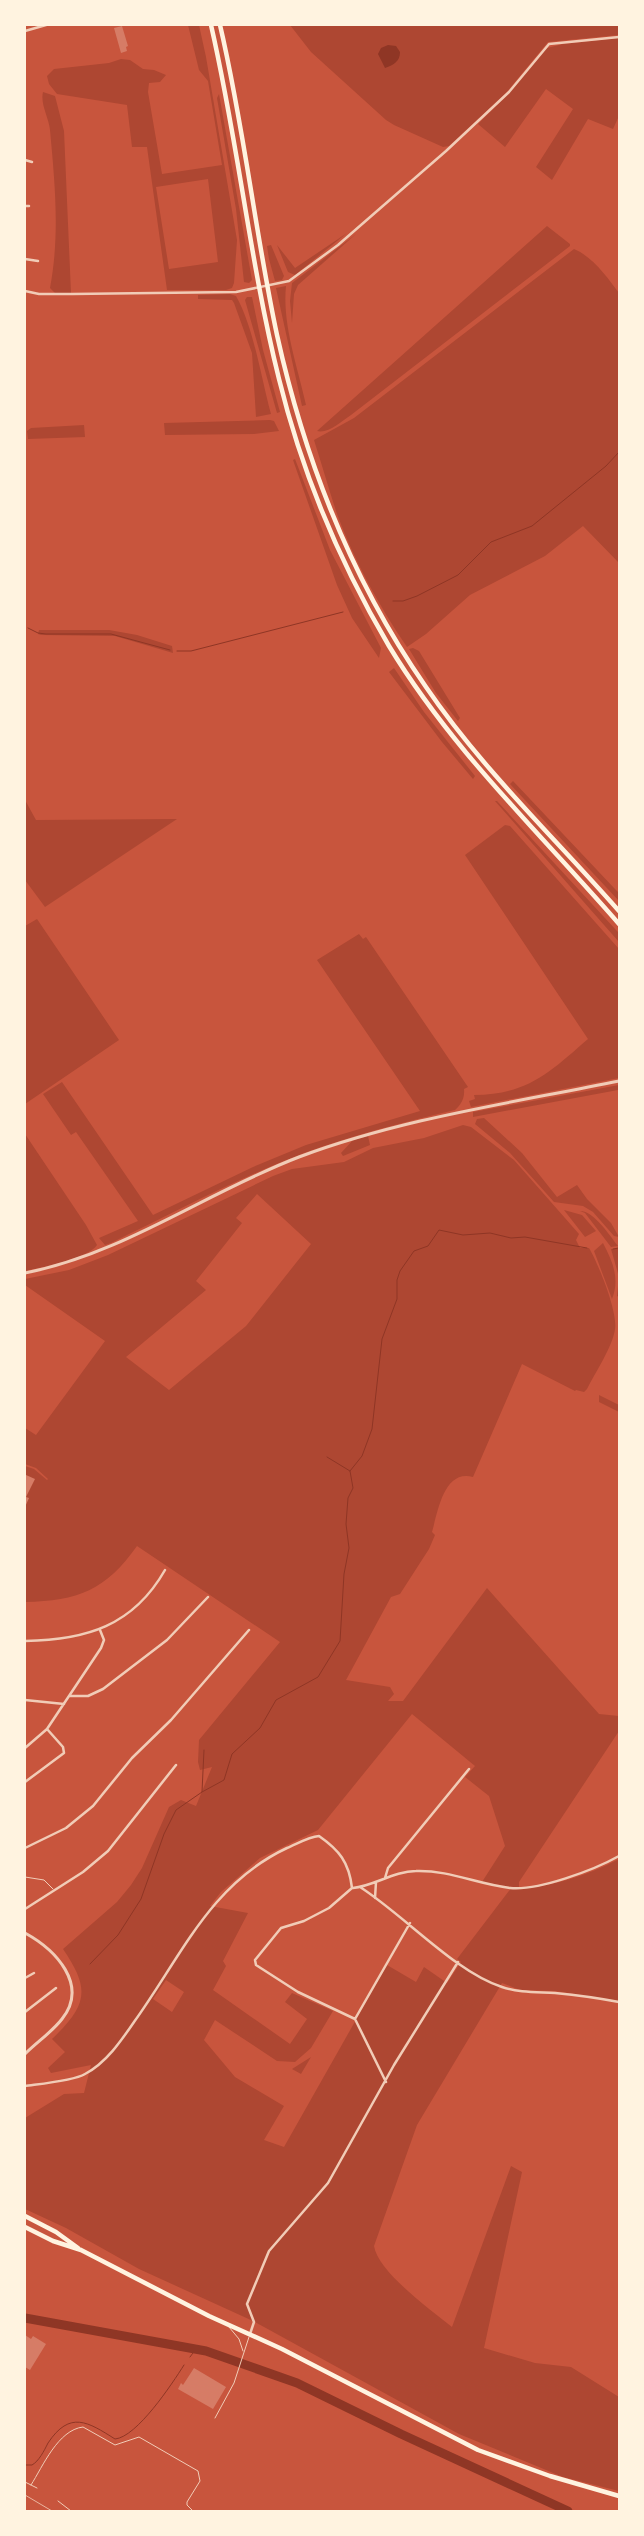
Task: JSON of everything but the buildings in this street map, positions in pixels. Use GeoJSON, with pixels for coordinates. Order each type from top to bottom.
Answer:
{"type":"FeatureCollection","features":[{"type":"Feature","properties":{"kind":"main road"},"geometry":{"type":"LineString","coordinates":[[211,25],[222,71],[268,335],[291,423],[324,518],[349,572],[390,647],[436,717],[464,752],[619,924]]}},
{"type":"Feature","properties":{"kind":"main road"},"geometry":{"type":"LineString","coordinates":[[220,25],[230,70],[274,316],[292,394],[331,513],[367,588],[407,659],[469,744],[619,910]]}},
{"type":"Feature","properties":{"kind":"main road"},"geometry":{"type":"LineString","coordinates":[[25,2216],[56,2232],[81,2250],[224,2323],[339,2377],[478,2450],[550,2476],[619,2496]]}},
{"type":"Feature","properties":{"kind":"main road"},"geometry":{"type":"LineString","coordinates":[[25,2227],[53,2241],[81,2250]]}},
{"type":"Feature","properties":{"kind":"street"},"geometry":{"type":"LineString","coordinates":[[25,31],[46,25]]}},
{"type":"Feature","properties":{"kind":"street"},"geometry":{"type":"LineString","coordinates":[[25,290],[39,294],[247,290],[289,281],[338,245],[446,151],[509,92],[549,44],[619,37]]}},
{"type":"Feature","properties":{"kind":"street"},"geometry":{"type":"LineString","coordinates":[[25,160],[32,162]]}},
{"type":"Feature","properties":{"kind":"street"},"geometry":{"type":"LineString","coordinates":[[25,259],[38,261]]}},
{"type":"Feature","properties":{"kind":"street"},"geometry":{"type":"LineString","coordinates":[[25,1273],[68,1262],[103,1249],[246,1180],[329,1146],[429,1118],[619,1081]]}},
{"type":"Feature","properties":{"kind":"street"},"geometry":{"type":"LineString","coordinates":[[25,1642],[75,1637],[100,1630],[137,1606],[158,1583],[165,1570]]}},
{"type":"Feature","properties":{"kind":"street"},"geometry":{"type":"LineString","coordinates":[[70,1696],[88,1696],[103,1689],[167,1640],[208,1597]]}},
{"type":"Feature","properties":{"kind":"street"},"geometry":{"type":"LineString","coordinates":[[25,1748],[47,1729],[101,1648],[104,1640],[100,1630]]}},
{"type":"Feature","properties":{"kind":"street"},"geometry":{"type":"LineString","coordinates":[[25,1848],[66,1828],[93,1806],[132,1758],[171,1720],[249,1630]]}},
{"type":"Feature","properties":{"kind":"street"},"geometry":{"type":"LineString","coordinates":[[25,1700],[64,1704]]}},
{"type":"Feature","properties":{"kind":"street"},"geometry":{"type":"LineString","coordinates":[[25,1782],[64,1754],[63,1747],[47,1729]]}},
{"type":"Feature","properties":{"kind":"street"},"geometry":{"type":"LineString","coordinates":[[25,1909],[82,1872],[108,1851],[176,1765]]}},
{"type":"Feature","properties":{"kind":"street"},"geometry":{"type":"LineString","coordinates":[[385,1878],[388,1868],[469,1770]]}},
{"type":"Feature","properties":{"kind":"street"},"geometry":{"type":"LineString","coordinates":[[25,2086],[84,2075],[108,2055],[152,1998],[205,1915],[223,1893],[251,1868],[272,1855],[319,1836],[338,1849],[351,1879],[352,1888]]}},
{"type":"Feature","properties":{"kind":"street"},"geometry":{"type":"LineString","coordinates":[[386,2082],[355,2019],[298,1992],[256,1966],[254,1962],[281,1928],[304,1921],[329,1908],[352,1888],[414,1871],[444,1872],[512,1888],[564,1878],[619,1856]]}},
{"type":"Feature","properties":{"kind":"street"},"geometry":{"type":"LineString","coordinates":[[375,1898],[376,1881]]}},
{"type":"Feature","properties":{"kind":"street"},"geometry":{"type":"LineString","coordinates":[[360,1887],[410,1923],[458,1962],[500,1987],[619,2002]]}},
{"type":"Feature","properties":{"kind":"street"},"geometry":{"type":"LineString","coordinates":[[355,2019],[410,1923]]}},
{"type":"Feature","properties":{"kind":"street"},"geometry":{"type":"LineString","coordinates":[[25,1934],[42,1944],[63,1964],[69,1975],[73,1993],[71,2004],[63,2018],[25,2054]]}},
{"type":"Feature","properties":{"kind":"street"},"geometry":{"type":"LineString","coordinates":[[250,2334],[254,2322],[247,2304],[269,2251],[328,2183],[458,1962]]}},
{"type":"Feature","properties":{"kind":"street"},"geometry":{"type":"LineString","coordinates":[[25,1978],[34,1972]]}},
{"type":"Feature","properties":{"kind":"street"},"geometry":{"type":"LineString","coordinates":[[25,2012],[56,1988]]}},
{"type":"Feature","properties":{"kind":"lane"},"geometry":{"type":"LineString","coordinates":[[25,1877],[44,1880],[53,1890]]}},
{"type":"Feature","properties":{"kind":"lane"},"geometry":{"type":"LineString","coordinates":[[224,2323],[239,2339],[244,2352]]}},
{"type":"Feature","properties":{"kind":"lane"},"geometry":{"type":"LineString","coordinates":[[215,2418],[238,2372],[250,2334]]}},
{"type":"Feature","properties":{"kind":"lane"},"geometry":{"type":"LineString","coordinates":[[31,2485],[60,2440],[72,2431],[83,2427],[115,2445],[135,2438],[143,2438],[198,2471],[200,2480],[187,2502],[187,2505],[194,2511]]}},
{"type":"Feature","properties":{"kind":"lane"},"geometry":{"type":"LineString","coordinates":[[25,2482],[37,2488]]}},
{"type":"Feature","properties":{"kind":"lane"},"geometry":{"type":"LineString","coordinates":[[58,2501],[71,2511]]}},
{"type":"Feature","properties":{"kind":"shaded area"},"geometry":{"type":"Polygon","coordinates":[[[188,25],[199,25],[206,57],[237,240],[234,283],[232,288],[226,290],[167,290],[147,147],[132,147],[127,105],[57,94],[49,84],[47,76],[54,69],[109,63],[121,59],[130,60],[143,69],[154,70],[166,75],[160,82],[149,83],[148,92],[162,174],[222,165],[208,81],[199,70],[188,25]],[[208,179],[156,187],[169,269],[218,262],[208,179]]]}},
{"type":"Feature","properties":{"kind":"shaded area"},"geometry":{"type":"Polygon","coordinates":[[[290,25],[619,25],[619,35],[548,42],[506,93],[449,146],[443,147],[386,120],[311,52],[290,25]]]}},
{"type":"Feature","properties":{"kind":"shaded area"},"geometry":{"type":"Polygon","coordinates":[[[619,38],[619,116],[613,129],[588,119],[552,180],[536,167],[573,109],[546,89],[505,147],[478,124],[508,94],[547,48],[563,44],[619,38]]]}},
{"type":"Feature","properties":{"kind":"shaded area"},"geometry":{"type":"Polygon","coordinates":[[[388,45],[396,46],[400,55],[396,62],[385,68],[378,54],[381,48],[388,45]]]}},
{"type":"Feature","properties":{"kind":"shaded area"},"geometry":{"type":"Polygon","coordinates":[[[43,92],[55,96],[64,131],[71,293],[55,293],[50,288],[55,249],[56,209],[50,130],[42,97],[43,92]]]}},
{"type":"Feature","properties":{"kind":"shaded area"},"geometry":{"type":"Polygon","coordinates":[[[219,94],[252,280],[249,283],[244,282],[236,209],[217,98],[219,94]]]}},
{"type":"Feature","properties":{"kind":"shaded area"},"geometry":{"type":"Polygon","coordinates":[[[547,226],[570,244],[570,246],[351,415],[326,431],[317,431],[547,226]]]}},
{"type":"Feature","properties":{"kind":"shaded area"},"geometry":{"type":"Polygon","coordinates":[[[347,233],[295,275],[288,272],[277,245],[295,268],[347,233]]]}},
{"type":"Feature","properties":{"kind":"shaded area"},"geometry":{"type":"Polygon","coordinates":[[[356,234],[298,285],[294,294],[292,323],[290,301],[292,283],[356,234]]]}},
{"type":"Feature","properties":{"kind":"shaded area"},"geometry":{"type":"Polygon","coordinates":[[[271,245],[284,276],[282,280],[275,281],[267,246],[271,245]]]}},
{"type":"Feature","properties":{"kind":"shaded area"},"geometry":{"type":"Polygon","coordinates":[[[574,249],[593,262],[619,293],[619,563],[583,526],[545,556],[470,595],[426,634],[407,647],[377,599],[351,548],[337,514],[314,440],[354,418],[574,249]]]}},
{"type":"Feature","properties":{"kind":"shaded area"},"geometry":{"type":"Polygon","coordinates":[[[286,286],[285,301],[288,331],[306,405],[302,406],[276,288],[286,286]]]}},
{"type":"Feature","properties":{"kind":"shaded area"},"geometry":{"type":"Polygon","coordinates":[[[230,294],[236,296],[248,323],[271,414],[256,417],[252,353],[234,303],[232,300],[198,299],[198,295],[230,294]]]}},
{"type":"Feature","properties":{"kind":"shaded area"},"geometry":{"type":"Polygon","coordinates":[[[247,297],[252,297],[263,350],[280,412],[277,413],[245,300],[247,297]]]}},
{"type":"Feature","properties":{"kind":"shaded area"},"geometry":{"type":"Polygon","coordinates":[[[274,421],[279,431],[254,434],[165,435],[164,423],[274,421]]]}},
{"type":"Feature","properties":{"kind":"shaded area"},"geometry":{"type":"Polygon","coordinates":[[[84,425],[85,437],[28,439],[27,431],[31,428],[84,425]]]}},
{"type":"Feature","properties":{"kind":"shaded area"},"geometry":{"type":"Polygon","coordinates":[[[295,459],[330,550],[381,648],[379,658],[352,618],[337,585],[293,460],[295,459]]]}},
{"type":"Feature","properties":{"kind":"shaded area"},"geometry":{"type":"Polygon","coordinates":[[[39,630],[109,630],[137,635],[172,646],[173,653],[115,636],[41,635],[38,634],[39,630]]]}},
{"type":"Feature","properties":{"kind":"shaded area"},"geometry":{"type":"Polygon","coordinates":[[[413,648],[419,651],[460,718],[458,721],[436,693],[409,649],[413,648]]]}},
{"type":"Feature","properties":{"kind":"shaded area"},"geometry":{"type":"Polygon","coordinates":[[[394,668],[424,712],[475,776],[473,779],[442,742],[389,672],[394,668]]]}},
{"type":"Feature","properties":{"kind":"shaded area"},"geometry":{"type":"Polygon","coordinates":[[[513,781],[619,893],[619,901],[510,784],[513,781]]]}},
{"type":"Feature","properties":{"kind":"shaded area"},"geometry":{"type":"Polygon","coordinates":[[[25,800],[36,820],[177,819],[45,907],[25,880],[25,800]]]}},
{"type":"Feature","properties":{"kind":"shaded area"},"geometry":{"type":"Polygon","coordinates":[[[495,801],[619,933],[619,942],[495,801]]]}},
{"type":"Feature","properties":{"kind":"shaded area"},"geometry":{"type":"Polygon","coordinates":[[[505,825],[510,826],[619,949],[619,1078],[471,1107],[469,1101],[475,1099],[474,1095],[509,1091],[537,1079],[562,1062],[588,1039],[465,855],[505,825]]]}},
{"type":"Feature","properties":{"kind":"shaded area"},"geometry":{"type":"Polygon","coordinates":[[[37,919],[119,1040],[25,1104],[25,926],[37,919]]]}},
{"type":"Feature","properties":{"kind":"shaded area"},"geometry":{"type":"Polygon","coordinates":[[[359,934],[363,939],[366,937],[468,1087],[464,1089],[463,1098],[459,1106],[455,1110],[379,1129],[304,1153],[231,1184],[105,1245],[99,1238],[138,1221],[76,1132],[71,1135],[43,1094],[62,1082],[153,1215],[253,1167],[306,1145],[420,1111],[317,960],[359,934]]]}},
{"type":"Feature","properties":{"kind":"shaded area"},"geometry":{"type":"Polygon","coordinates":[[[619,1085],[618,1090],[473,1117],[473,1112],[619,1085]]]}},
{"type":"Feature","properties":{"kind":"shaded area"},"geometry":{"type":"Polygon","coordinates":[[[484,1118],[522,1153],[557,1197],[577,1185],[587,1199],[611,1223],[619,1237],[614,1236],[593,1212],[583,1206],[554,1202],[510,1153],[475,1124],[477,1119],[484,1118]]]}},
{"type":"Feature","properties":{"kind":"shaded area"},"geometry":{"type":"Polygon","coordinates":[[[463,1125],[471,1127],[514,1160],[579,1234],[576,1240],[580,1248],[589,1248],[602,1276],[610,1300],[615,1321],[614,1336],[584,1392],[575,1391],[522,1364],[473,1477],[463,1476],[455,1479],[449,1485],[440,1503],[432,1532],[435,1535],[429,1549],[400,1594],[391,1597],[346,1680],[390,1687],[394,1694],[388,1701],[403,1701],[487,1588],[599,1714],[619,1716],[619,1731],[519,1882],[519,1889],[570,1879],[619,1859],[619,2001],[555,1991],[520,1990],[502,1983],[417,2125],[374,2246],[385,2267],[395,2279],[452,2327],[511,2166],[522,2172],[484,2348],[535,2363],[571,2367],[619,2397],[619,2491],[563,2477],[459,2434],[253,2321],[139,2269],[66,2228],[25,2209],[25,2118],[64,2094],[84,2093],[91,2065],[51,2073],[48,2068],[65,2052],[52,2039],[72,2016],[81,1997],[78,1976],[63,1949],[117,1902],[131,1885],[142,1868],[169,1807],[181,1800],[196,1806],[212,1767],[200,1770],[198,1762],[199,1740],[280,1642],[137,1546],[114,1573],[102,1583],[89,1590],[60,1599],[25,1602],[25,1466],[34,1469],[48,1479],[36,1468],[25,1464],[25,1428],[36,1435],[105,1341],[25,1285],[25,1279],[69,1270],[108,1255],[273,1176],[292,1169],[344,1162],[373,1148],[424,1138],[463,1125]],[[257,1194],[236,1218],[242,1223],[196,1281],[206,1290],[126,1357],[169,1390],[246,1326],[311,1244],[257,1194]],[[412,1714],[318,1830],[260,1858],[221,1892],[210,1906],[248,1913],[223,1961],[226,1966],[213,1990],[290,2044],[307,2019],[285,2002],[292,1993],[333,2011],[311,2048],[295,2062],[277,2061],[215,2020],[204,2040],[235,2077],[284,2106],[264,2140],[284,2147],[387,1965],[416,1982],[424,1967],[447,1983],[461,1962],[457,1959],[512,1887],[482,1882],[505,1846],[489,1796],[465,1777],[475,1766],[412,1714]],[[166,1980],[153,1999],[172,2012],[184,1992],[166,1980]]]}},
{"type":"Feature","properties":{"kind":"shaded area"},"geometry":{"type":"Polygon","coordinates":[[[25,1134],[86,1225],[97,1245],[92,1250],[75,1258],[25,1271],[25,1134]]]}},
{"type":"Feature","properties":{"kind":"shaded area"},"geometry":{"type":"Polygon","coordinates":[[[368,1136],[370,1145],[343,1156],[341,1153],[353,1140],[368,1136]]]}},
{"type":"Feature","properties":{"kind":"shaded area"},"geometry":{"type":"Polygon","coordinates":[[[564,1210],[582,1215],[596,1231],[585,1237],[564,1210]]]}},
{"type":"Feature","properties":{"kind":"shaded area"},"geometry":{"type":"Polygon","coordinates":[[[580,1211],[591,1215],[596,1219],[618,1246],[611,1247],[585,1213],[580,1211]]]}},
{"type":"Feature","properties":{"kind":"shaded area"},"geometry":{"type":"Polygon","coordinates":[[[603,1243],[614,1271],[615,1284],[612,1299],[594,1251],[603,1243]]]}},
{"type":"Feature","properties":{"kind":"shaded area"},"geometry":{"type":"Polygon","coordinates":[[[611,1249],[619,1249],[619,1277],[611,1249]]]}},
{"type":"Feature","properties":{"kind":"shaded area"},"geometry":{"type":"Polygon","coordinates":[[[619,1277],[619,1297],[617,1296],[619,1277]]]}},
{"type":"Feature","properties":{"kind":"shaded area"},"geometry":{"type":"Polygon","coordinates":[[[599,1395],[619,1405],[619,1412],[599,1402],[599,1395]]]}},
{"type":"Feature","properties":{"kind":"shaded area"},"geometry":{"type":"Polygon","coordinates":[[[311,2057],[301,2074],[292,2069],[311,2057]]]}},
{"type":"Feature","properties":{"kind":"waterway"},"geometry":{"type":"LineString","coordinates":[[393,601],[403,601],[417,596],[458,575],[491,542],[532,526],[606,466],[619,452]]}},
{"type":"Feature","properties":{"kind":"waterway"},"geometry":{"type":"LineString","coordinates":[[177,651],[191,651],[343,612]]}},
{"type":"Feature","properties":{"kind":"waterway"},"geometry":{"type":"LineString","coordinates":[[28,628],[38,633],[46,634],[111,634],[170,650]]}},
{"type":"Feature","properties":{"kind":"waterway"},"geometry":{"type":"LineString","coordinates":[[350,1471],[362,1456],[372,1429],[382,1339],[397,1299],[397,1280],[400,1271],[414,1251],[428,1246],[439,1230],[463,1235],[490,1233],[511,1238],[525,1237],[587,1248]]}},
{"type":"Feature","properties":{"kind":"waterway"},"geometry":{"type":"LineString","coordinates":[[613,1249],[619,1248]]}},
{"type":"Feature","properties":{"kind":"waterway"},"geometry":{"type":"LineString","coordinates":[[202,1792],[224,1780],[232,1754],[260,1728],[276,1700],[318,1677],[340,1641],[344,1574],[349,1548],[346,1524],[348,1498],[353,1488],[350,1471],[327,1457]]}},
{"type":"Feature","properties":{"kind":"waterway"},"geometry":{"type":"LineString","coordinates":[[90,1964],[118,1935],[141,1899],[164,1834],[176,1810],[202,1792],[204,1750]]}},
{"type":"Feature","properties":{"kind":"waterway"},"geometry":{"type":"LineString","coordinates":[[25,2318],[206,2351],[297,2383],[401,2434],[568,2511]]}},
{"type":"Feature","properties":{"kind":"waterway"},"geometry":{"type":"LineString","coordinates":[[190,2357],[196,2349]]}},
{"type":"Feature","properties":{"kind":"waterway"},"geometry":{"type":"LineString","coordinates":[[25,2465],[35,2463],[56,2433],[64,2426],[72,2423],[88,2424],[115,2439],[124,2436],[143,2420],[184,2365]]}},
{"type":"Feature","properties":{"kind":"railway"},"geometry":{"type":"LineString","coordinates":[[25,2495],[52,2511]]}}]}
